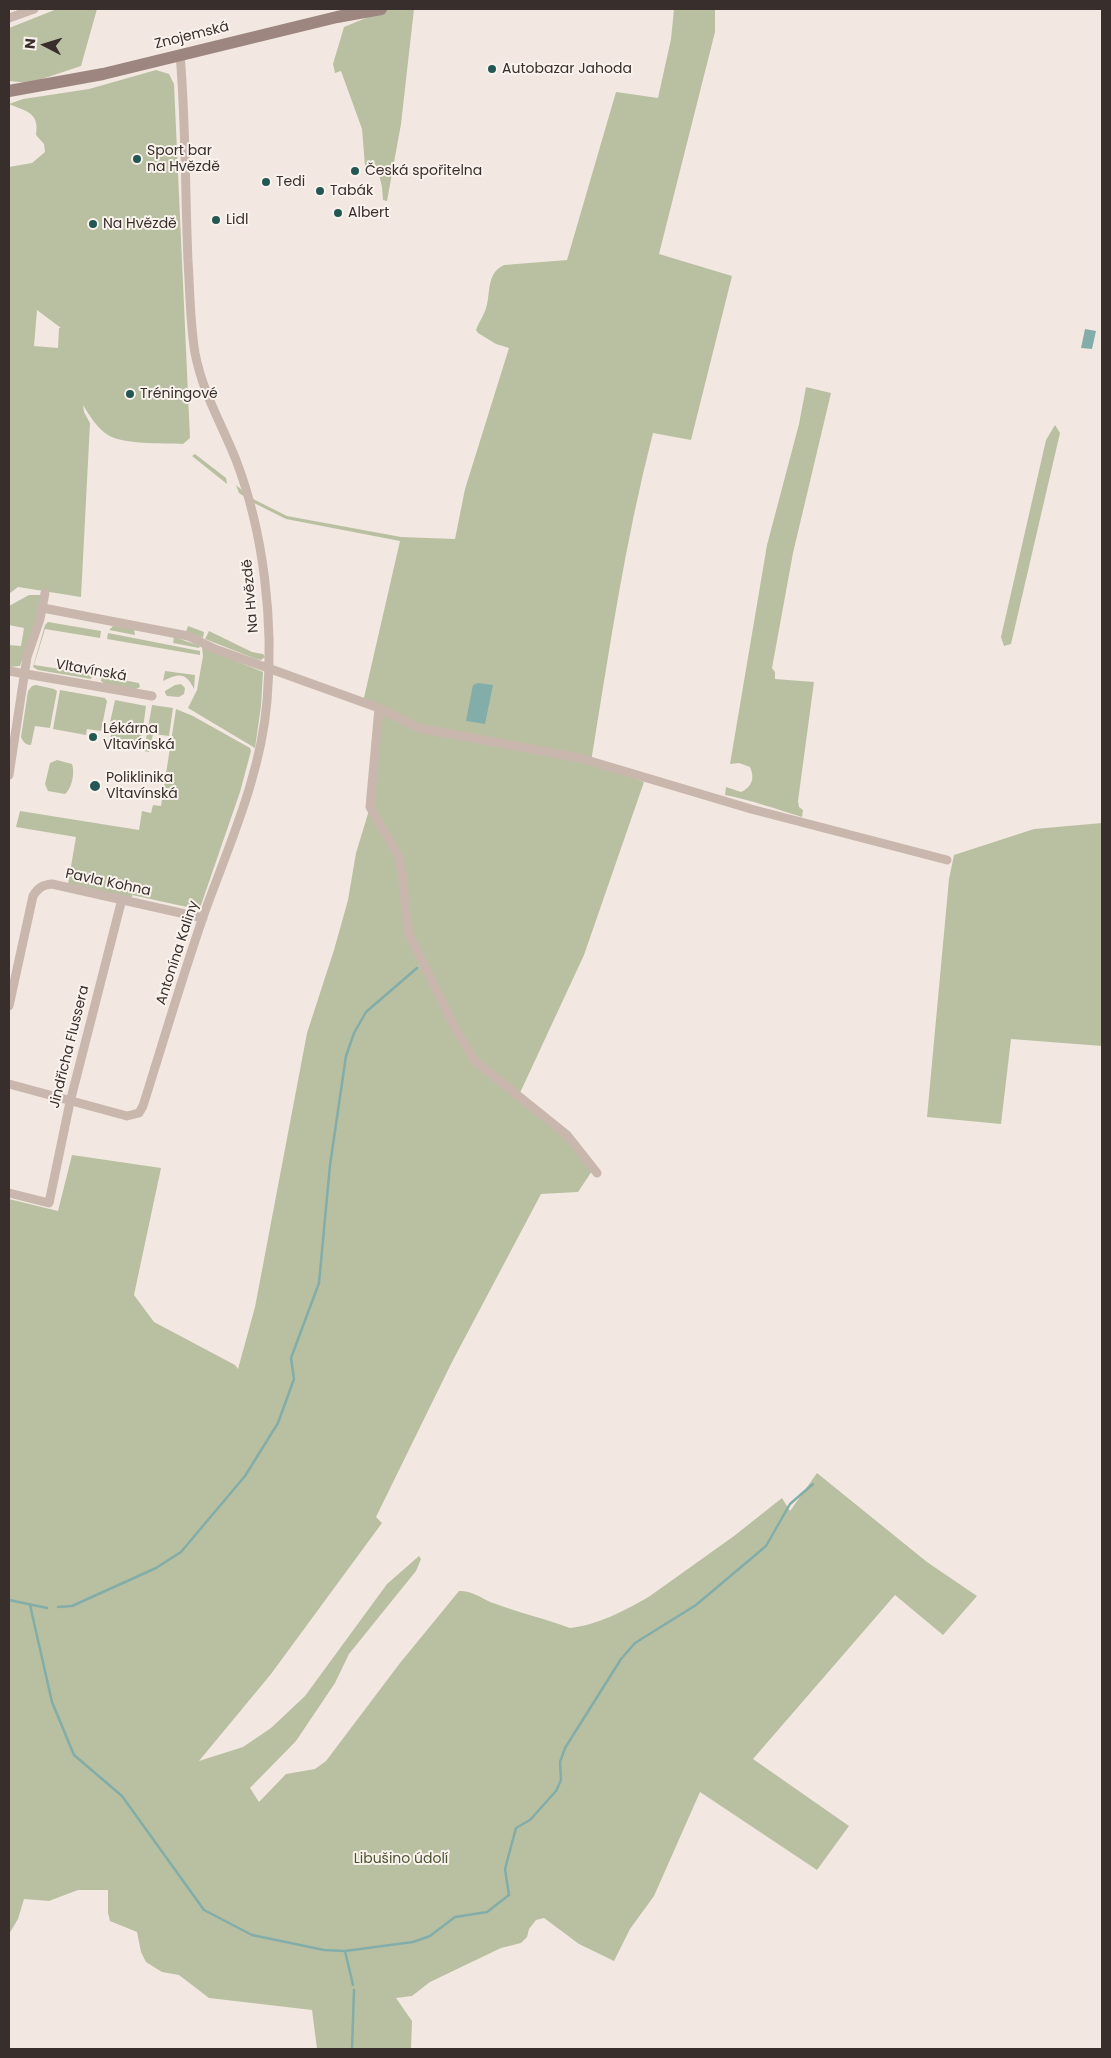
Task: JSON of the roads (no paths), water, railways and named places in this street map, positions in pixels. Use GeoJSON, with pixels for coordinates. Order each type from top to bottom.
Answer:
{"type":"FeatureCollection","features":[{"type":"Feature","properties":{"kind":"street"},"geometry":{"type":"LineString","coordinates":[[9,18],[34,9]]}},
{"type":"Feature","properties":{"kind":"street","name":"Znojemská"},"geometry":{"type":"LineString","coordinates":[[9,91],[76,80],[335,13],[381,9]]}},
{"type":"Feature","properties":{"kind":"street","name":"Na Hvězdě"},"geometry":{"type":"LineString","coordinates":[[180,54],[189,280],[195,353],[205,393],[236,461],[254,516],[262,555],[269,669]]}},
{"type":"Feature","properties":{"kind":"street"},"geometry":{"type":"LineString","coordinates":[[9,775],[28,657],[46,593]]}},
{"type":"Feature","properties":{"kind":"street"},"geometry":{"type":"LineString","coordinates":[[43,608],[174,633],[378,708],[420,728],[580,758],[751,809],[947,860]]}},
{"type":"Feature","properties":{"kind":"street","name":"Antonína Kaliny"},"geometry":{"type":"LineString","coordinates":[[9,1084],[127,1116],[139,1113],[143,1106],[203,918],[245,800],[259,752],[267,704],[269,669]]}},
{"type":"Feature","properties":{"kind":"street","name":"Vltavínská"},"geometry":{"type":"LineString","coordinates":[[9,671],[152,696]]}},
{"type":"Feature","properties":{"kind":"street"},"geometry":{"type":"LineString","coordinates":[[378,708],[370,807],[398,854],[402,872],[409,934],[454,1026],[475,1061],[567,1135],[597,1173]]}},
{"type":"Feature","properties":{"kind":"street","name":"Pavla Kohna"},"geometry":{"type":"LineString","coordinates":[[9,1006],[33,896],[38,888],[44,885],[52,884],[203,918]]}},
{"type":"Feature","properties":{"kind":"street","name":"Jindřicha Flussera"},"geometry":{"type":"LineString","coordinates":[[9,1193],[53,1205],[70,1102],[122,900]]}},
{"type":"Feature","properties":{"kind":"water"},"geometry":{"type":"Polygon","coordinates":[[[1085,329],[1096,331],[1092,349],[1081,348],[1085,329]]]}},
{"type":"Feature","properties":{"kind":"water"},"geometry":{"type":"Polygon","coordinates":[[[478,683],[493,685],[485,724],[466,721],[473,685],[478,683]]]}},
{"type":"Feature","properties":{"kind":"waterway"},"geometry":{"type":"LineString","coordinates":[[58,1607],[72,1606],[156,1568],[181,1552],[245,1476],[278,1423],[294,1379],[291,1358],[319,1283],[330,1165],[346,1056],[354,1033],[366,1012],[417,968]]}},
{"type":"Feature","properties":{"kind":"waterway"},"geometry":{"type":"LineString","coordinates":[[30,1605],[52,1702],[74,1755],[122,1796],[204,1910],[252,1935],[324,1950],[345,1951],[413,1942],[430,1936],[455,1917],[487,1912],[509,1895],[505,1869],[516,1828],[530,1820],[556,1791],[561,1780],[560,1762],[565,1748],[621,1659],[635,1643],[696,1605],[766,1546],[790,1504],[813,1484]]}},
{"type":"Feature","properties":{"kind":"waterway"},"geometry":{"type":"LineString","coordinates":[[9,1600],[47,1608]]}},
{"type":"Feature","properties":{"kind":"waterway"},"geometry":{"type":"LineString","coordinates":[[345,1951],[353,1985]]}},
{"type":"Feature","properties":{"kind":"waterway"},"geometry":{"type":"LineString","coordinates":[[352,2049],[354,1990]]}},
{"type":"Feature","properties":{"kind":"place","name":"Autobazar Jahoda"},"geometry":{"type":"Point","coordinates":[492,69]}},
{"type":"Feature","properties":{"kind":"place","name":"Sport bar na Hvězdě"},"geometry":{"type":"Point","coordinates":[137,159]}},
{"type":"Feature","properties":{"kind":"place","name":"Česká spořitelna"},"geometry":{"type":"Point","coordinates":[355,171]}},
{"type":"Feature","properties":{"kind":"place","name":"Tedi"},"geometry":{"type":"Point","coordinates":[266,182]}},
{"type":"Feature","properties":{"kind":"place","name":"Tabák"},"geometry":{"type":"Point","coordinates":[320,191]}},
{"type":"Feature","properties":{"kind":"place","name":"Albert"},"geometry":{"type":"Point","coordinates":[338,213]}},
{"type":"Feature","properties":{"kind":"place","name":"Lidl"},"geometry":{"type":"Point","coordinates":[216,220]}},
{"type":"Feature","properties":{"kind":"place","name":"Na Hvězdě"},"geometry":{"type":"Point","coordinates":[93,224]}},
{"type":"Feature","properties":{"kind":"place","name":"Tréningové"},"geometry":{"type":"Point","coordinates":[130,394]}},
{"type":"Feature","properties":{"kind":"place","name":"Lékárna Vltavínská"},"geometry":{"type":"Point","coordinates":[93,737]}},
{"type":"Feature","properties":{"kind":"place","name":"Poliklinika Vltavínská"},"geometry":{"type":"Point","coordinates":[95,786]}},
{"type":"Feature","properties":{"kind":"park label","name":"Libušino údolí"},"geometry":{"type":"Point","coordinates":[401,1859]}}]}
